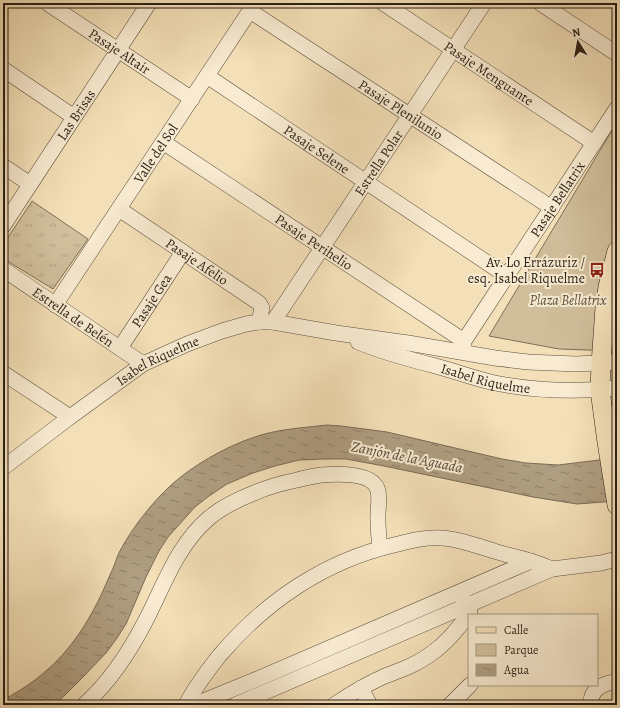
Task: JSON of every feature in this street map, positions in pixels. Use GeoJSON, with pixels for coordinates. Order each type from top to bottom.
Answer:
{"type":"FeatureCollection","features":[{"type":"Feature","properties":{"kind":"main road"},"geometry":{"type":"LineString","coordinates":[[617,251],[611,272],[605,308],[609,363],[607,442],[617,505]]}},
{"type":"Feature","properties":{"kind":"street","name":"Pasaje Altair"},"geometry":{"type":"LineString","coordinates":[[47,3],[192,99]]}},
{"type":"Feature","properties":{"kind":"street","name":"Las Brisas"},"geometry":{"type":"LineString","coordinates":[[3,226],[149,3]]}},
{"type":"Feature","properties":{"kind":"street","name":"Pasaje Menguante"},"geometry":{"type":"LineString","coordinates":[[383,3],[594,143]]}},
{"type":"Feature","properties":{"kind":"street","name":"Estrella Polar"},"geometry":{"type":"LineString","coordinates":[[266,322],[322,247],[484,3]]}},
{"type":"Feature","properties":{"kind":"street"},"geometry":{"type":"LineString","coordinates":[[540,3],[617,54]]}},
{"type":"Feature","properties":{"kind":"street","name":"Valle del Sol"},"geometry":{"type":"LineString","coordinates":[[56,305],[253,7]]}},
{"type":"Feature","properties":{"kind":"street","name":"Pasaje Plenilunio"},"geometry":{"type":"LineString","coordinates":[[253,7],[410,115],[552,208]]}},
{"type":"Feature","properties":{"kind":"street"},"geometry":{"type":"LineString","coordinates":[[3,69],[74,117]]}},
{"type":"Feature","properties":{"kind":"street","name":"Pasaje Selene"},"geometry":{"type":"LineString","coordinates":[[207,76],[507,276]]}},
{"type":"Feature","properties":{"kind":"street","name":"Pasaje Bellatrix"},"geometry":{"type":"LineString","coordinates":[[463,347],[507,276],[617,108]]}},
{"type":"Feature","properties":{"kind":"street","name":"Pasaje Perihelio"},"geometry":{"type":"LineString","coordinates":[[163,142],[322,247],[463,347]]}},
{"type":"Feature","properties":{"kind":"street"},"geometry":{"type":"LineString","coordinates":[[3,166],[30,184]]}},
{"type":"Feature","properties":{"kind":"street","name":"Pasaje Afelio"},"geometry":{"type":"LineString","coordinates":[[119,209],[259,303],[266,322]]}},
{"type":"Feature","properties":{"kind":"street","name":"Pasaje Gea"},"geometry":{"type":"LineString","coordinates":[[120,348],[184,252]]}},
{"type":"Feature","properties":{"kind":"street","name":"Estrella de Belén"},"geometry":{"type":"LineString","coordinates":[[3,269],[144,364]]}},
{"type":"Feature","properties":{"kind":"street","name":"Isabel Riquelme"},"geometry":{"type":"LineString","coordinates":[[3,468],[70,417],[144,364],[201,338],[246,324],[266,322],[336,333],[463,347],[495,358],[528,362],[576,364],[609,363]]}},
{"type":"Feature","properties":{"kind":"street","name":"Isabel Riquelme"},"geometry":{"type":"LineString","coordinates":[[336,333],[404,358],[495,382],[548,390],[609,389]]}},
{"type":"Feature","properties":{"kind":"street"},"geometry":{"type":"LineString","coordinates":[[3,373],[70,417]]}},
{"type":"Feature","properties":{"kind":"street"},"geometry":{"type":"LineString","coordinates":[[84,705],[109,679],[128,652],[147,618],[175,559],[194,533],[210,517],[242,498],[276,485],[317,476],[339,474],[368,479],[375,484],[378,493],[380,548]]}},
{"type":"Feature","properties":{"kind":"street"},"geometry":{"type":"LineString","coordinates":[[186,705],[201,680],[215,662],[239,634],[261,613],[315,575],[355,556],[380,548],[418,539],[443,538],[470,542],[495,552],[531,561],[552,569]]}},
{"type":"Feature","properties":{"kind":"street"},"geometry":{"type":"LineString","coordinates":[[235,705],[399,634],[469,611],[552,569],[601,563],[617,559]]}},
{"type":"Feature","properties":{"kind":"street"},"geometry":{"type":"LineString","coordinates":[[194,705],[531,561]]}},
{"type":"Feature","properties":{"kind":"street"},"geometry":{"type":"LineString","coordinates":[[460,592],[469,611]]}},
{"type":"Feature","properties":{"kind":"street"},"geometry":{"type":"LineString","coordinates":[[334,705],[361,688],[417,663],[431,654],[456,632],[469,611]]}},
{"type":"Feature","properties":{"kind":"street"},"geometry":{"type":"LineString","coordinates":[[591,705],[592,695],[596,690],[605,684],[617,680]]}},
{"type":"Feature","properties":{"kind":"street"},"geometry":{"type":"LineString","coordinates":[[450,705],[469,686]]}},
{"type":"Feature","properties":{"kind":"street"},"geometry":{"type":"LineString","coordinates":[[361,688],[370,705]]}},
{"type":"Feature","properties":{"kind":"green space","name":"Plaza Bellatrix"},"geometry":{"type":"Polygon","coordinates":[[[617,122],[617,351],[559,349],[489,336],[617,122]]]}},
{"type":"Feature","properties":{"kind":"green space"},"geometry":{"type":"Polygon","coordinates":[[[32,201],[88,239],[53,289],[4,259],[3,245],[32,201]]]}},
{"type":"Feature","properties":{"kind":"water","name":"Zanjón de la Aguada"},"geometry":{"type":"Polygon","coordinates":[[[327,425],[387,432],[502,459],[526,463],[558,465],[616,458],[617,501],[577,504],[533,497],[346,459],[299,460],[253,473],[227,484],[209,496],[195,507],[168,537],[146,577],[126,624],[117,638],[106,653],[55,705],[3,705],[3,700],[35,680],[62,656],[73,642],[93,611],[119,553],[131,532],[156,501],[177,480],[208,458],[252,438],[280,431],[327,425]]]}},
{"type":"Feature","properties":{"kind":"place","name":"Av. Lo Errázuriz / esq. Isabel Riquelme"},"geometry":{"type":"Point","coordinates":[597,270]}}]}
